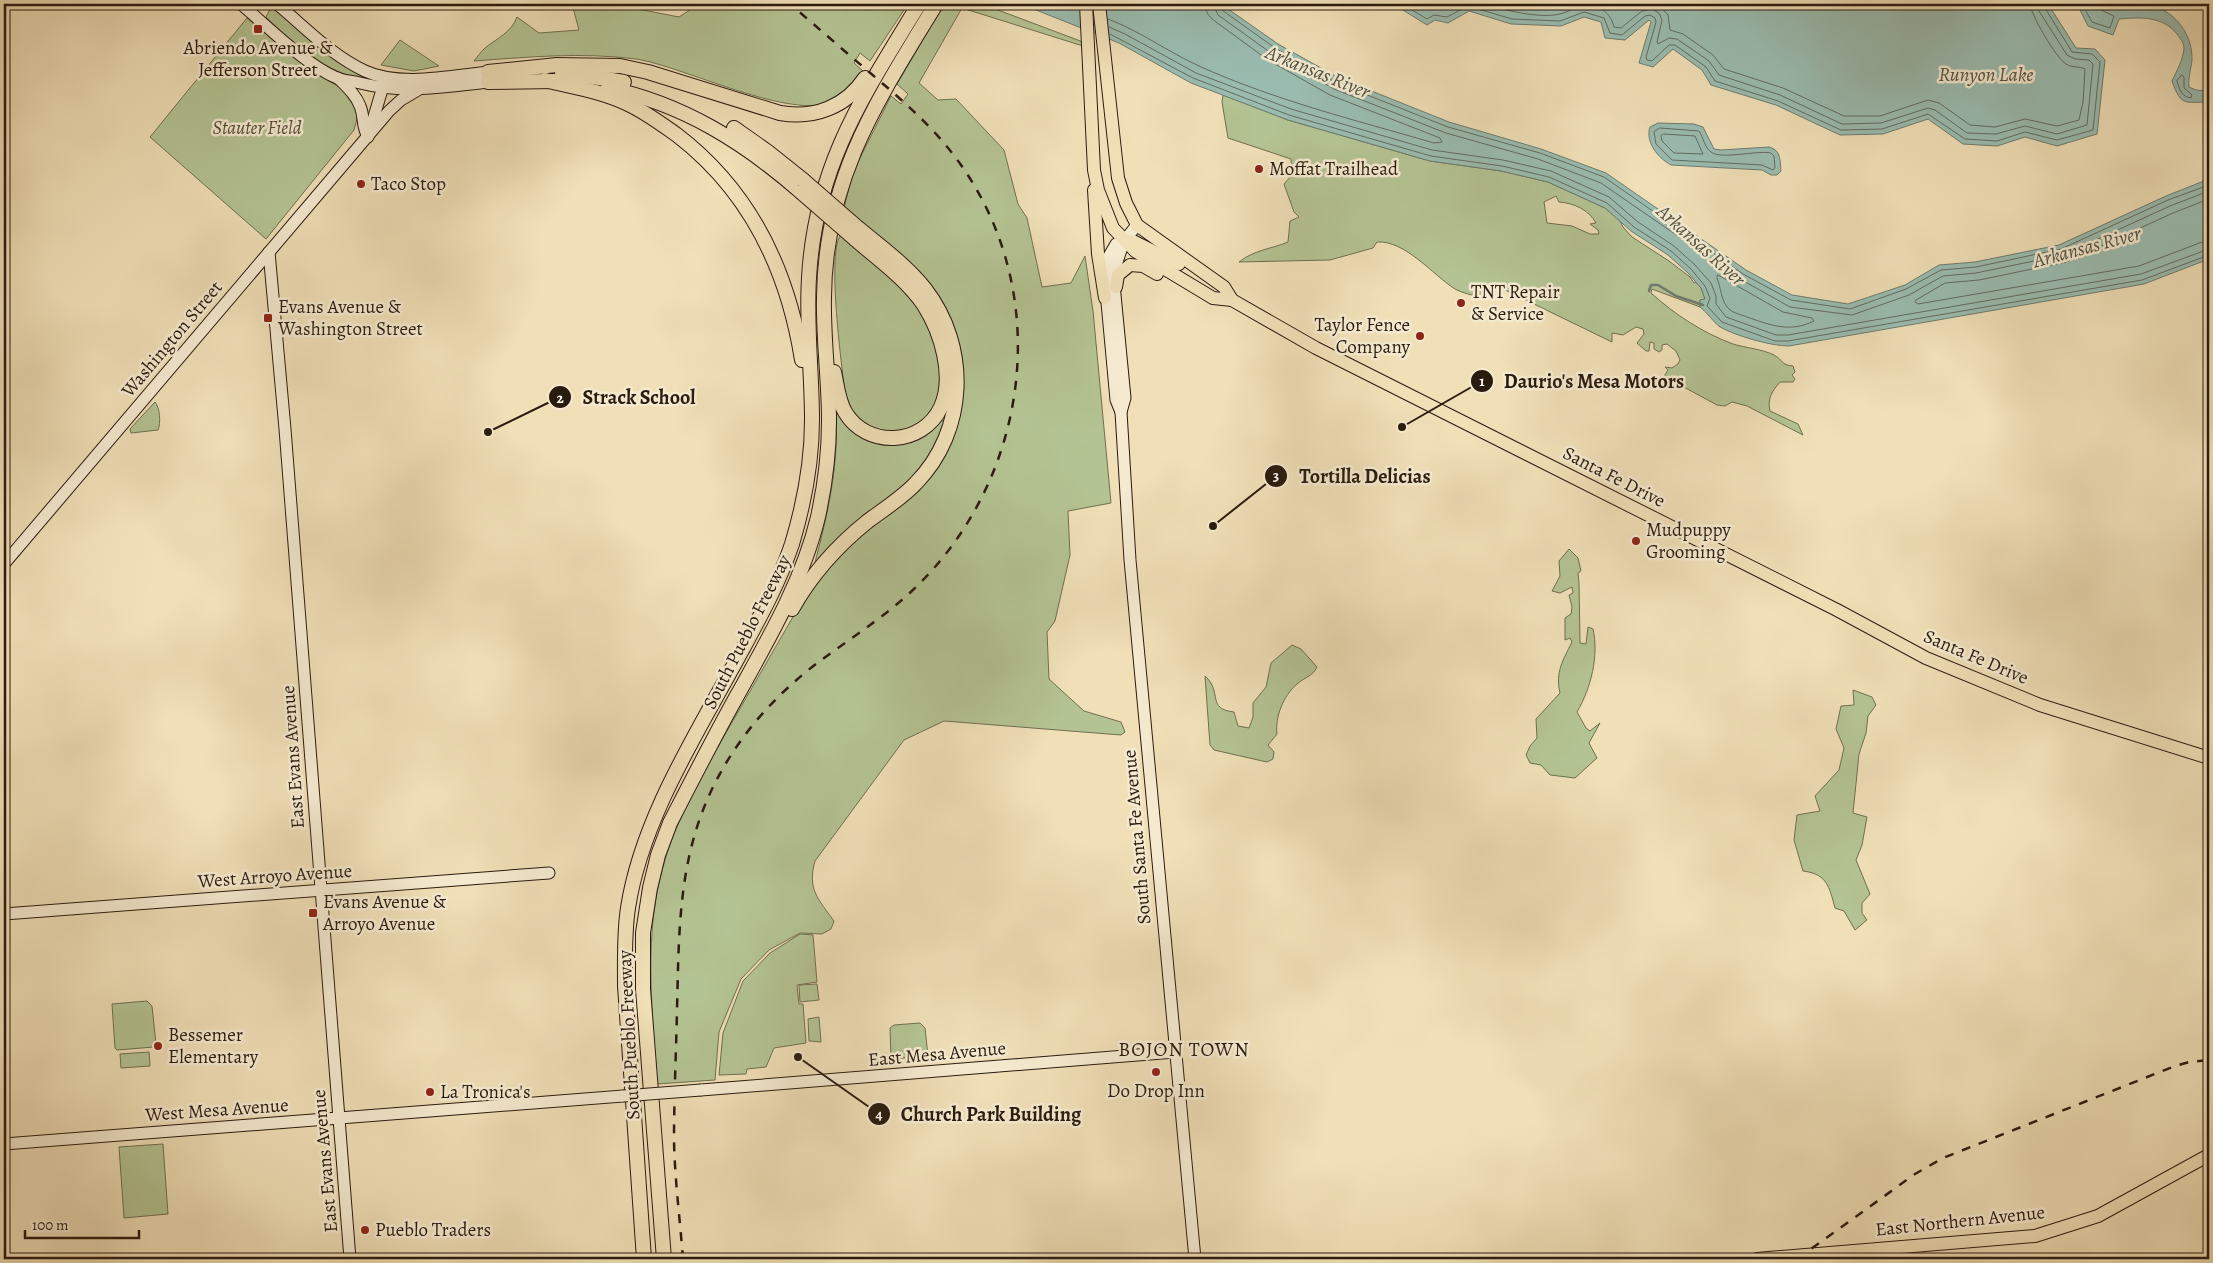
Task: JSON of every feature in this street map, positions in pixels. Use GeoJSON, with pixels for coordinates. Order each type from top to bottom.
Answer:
{"type":"FeatureCollection","features":[{"type":"Feature","properties":{"kind":"highway","name":"South Pueblo Freeway"},"geometry":{"type":"LineString","coordinates":[[644,1259],[625,986],[628,908],[645,840],[660,805],[706,715],[767,604],[781,572],[797,526],[809,464],[812,410],[808,279],[812,241],[820,202],[832,162],[848,125],[867,89],[919,4]]}},
{"type":"Feature","properties":{"kind":"highway","name":"South Pueblo Freeway"},"geometry":{"type":"LineString","coordinates":[[664,1259],[643,989],[644,933],[658,855],[670,823],[781,613],[812,539],[822,500],[827,461],[829,422],[824,281],[833,216],[853,151],[880,96],[936,4]]}},
{"type":"Feature","properties":{"kind":"highway"},"geometry":{"type":"LineString","coordinates":[[488,77],[504,69],[557,65],[620,66],[648,72],[780,113],[806,115],[833,107],[855,91],[899,24],[911,17]]}},
{"type":"Feature","properties":{"kind":"highway"},"geometry":{"type":"LineString","coordinates":[[504,69],[557,72],[598,77],[638,86],[670,97],[715,117],[739,131],[768,152],[802,186],[857,234],[917,280],[939,311],[950,336],[956,365],[957,391],[953,416],[944,441],[924,474],[906,492],[857,530],[825,562],[797,599],[777,635],[752,668]]}},
{"type":"Feature","properties":{"kind":"highway"},"geometry":{"type":"LineString","coordinates":[[488,77],[579,83],[618,90],[674,108],[710,125],[802,186]]}},
{"type":"Feature","properties":{"kind":"highway"},"geometry":{"type":"LineString","coordinates":[[546,80],[604,94],[649,115],[705,158],[730,185],[747,208],[762,233],[777,266],[795,321],[804,375],[809,464]]}},
{"type":"Feature","properties":{"kind":"highway"},"geometry":{"type":"LineString","coordinates":[[824,281],[836,381],[841,404],[848,417],[865,431],[886,438],[901,438],[922,429],[938,412],[944,398],[946,371],[939,338],[930,316],[917,296],[857,234]]}},
{"type":"Feature","properties":{"kind":"main road"},"geometry":{"type":"LineString","coordinates":[[1086,4],[1090,45],[1098,254],[1105,298]]}},
{"type":"Feature","properties":{"kind":"main road"},"geometry":{"type":"LineString","coordinates":[[1099,4],[1118,178],[1126,203],[1137,225]]}},
{"type":"Feature","properties":{"kind":"main road","name":"Santa Fe Drive"},"geometry":{"type":"LineString","coordinates":[[1094,170],[1098,190],[1113,228],[1124,241],[1136,251],[1213,298],[1232,300],[1316,348],[1837,610],[1926,658],[2040,705],[2209,758]]}},
{"type":"Feature","properties":{"kind":"main road","name":"Santa Fe Drive"},"geometry":{"type":"LineString","coordinates":[[1137,225],[1224,287],[1232,300]]}},
{"type":"Feature","properties":{"kind":"main road"},"geometry":{"type":"LineString","coordinates":[[1124,241],[1135,242],[1187,269],[1209,277]]}},
{"type":"Feature","properties":{"kind":"main road"},"geometry":{"type":"LineString","coordinates":[[1116,287],[1118,275],[1123,269],[1134,264],[1143,266],[1160,275],[1168,271]]}},
{"type":"Feature","properties":{"kind":"main road","name":"East Northern Avenue"},"geometry":{"type":"LineString","coordinates":[[1757,1259],[2035,1236],[2098,1216],[2209,1156]]}},
{"type":"Feature","properties":{"kind":"street"},"geometry":{"type":"LineString","coordinates":[[241,4],[296,50],[338,78],[383,89],[418,90],[488,77]]}},
{"type":"Feature","properties":{"kind":"street"},"geometry":{"type":"LineString","coordinates":[[276,4],[340,57],[367,72],[414,79],[488,77]]}},
{"type":"Feature","properties":{"kind":"street"},"geometry":{"type":"LineString","coordinates":[[368,137],[383,89],[385,76]]}},
{"type":"Feature","properties":{"kind":"street"},"geometry":{"type":"LineString","coordinates":[[338,78],[354,94],[360,106],[363,118],[362,125],[368,137]]}},
{"type":"Feature","properties":{"kind":"street","name":"Washington Street"},"geometry":{"type":"LineString","coordinates":[[4,564],[368,137],[401,100],[418,90]]}},
{"type":"Feature","properties":{"kind":"street","name":"South Santa Fe Avenue"},"geometry":{"type":"LineString","coordinates":[[1121,412],[1125,398],[1116,287],[1113,274],[1124,241],[1137,225]]}},
{"type":"Feature","properties":{"kind":"street","name":"South Santa Fe Avenue"},"geometry":{"type":"LineString","coordinates":[[1124,241],[1116,244],[1109,256],[1105,281],[1105,298],[1116,400],[1121,412],[1130,560],[1195,1259]]}},
{"type":"Feature","properties":{"kind":"street","name":"East Evans Avenue"},"geometry":{"type":"LineString","coordinates":[[269,252],[286,439],[350,1259]]}},
{"type":"Feature","properties":{"kind":"street","name":"West Arroyo Avenue"},"geometry":{"type":"LineString","coordinates":[[4,914],[549,872]]}},
{"type":"Feature","properties":{"kind":"street","name":"East Mesa Avenue"},"geometry":{"type":"LineString","coordinates":[[701,1090],[1175,1052]]}},
{"type":"Feature","properties":{"kind":"street","name":"West Mesa Avenue"},"geometry":{"type":"LineString","coordinates":[[4,1144],[701,1090]]}},
{"type":"Feature","properties":{"kind":"green space"},"geometry":{"type":"Polygon","coordinates":[[[572,4],[612,4],[679,17],[699,4],[908,4],[870,61],[860,53],[854,63],[864,72],[850,88],[834,101],[816,106],[766,99],[636,59],[575,56],[474,61],[485,48],[508,31],[517,17],[539,33],[579,30],[572,4]]]}},
{"type":"Feature","properties":{"kind":"green space"},"geometry":{"type":"Polygon","coordinates":[[[944,4],[982,4],[1083,42],[1083,46],[962,8],[919,83],[938,100],[956,99],[1004,150],[1018,204],[1027,218],[1042,287],[1071,283],[1085,256],[1093,311],[1111,503],[1068,511],[1070,555],[1055,621],[1047,632],[1049,679],[1084,711],[1121,722],[1125,732],[1121,735],[944,721],[904,740],[815,861],[812,879],[813,886],[819,900],[834,921],[831,929],[822,934],[800,933],[769,950],[741,979],[719,1032],[715,1080],[657,1084],[651,981],[652,929],[655,904],[665,859],[679,821],[707,766],[805,596],[822,573],[858,537],[933,473],[960,361],[844,209],[852,174],[891,96],[901,104],[908,94],[897,84],[944,4]]]}},
{"type":"Feature","properties":{"kind":"green space"},"geometry":{"type":"Polygon","coordinates":[[[273,8],[334,59],[368,78],[367,80],[352,77],[325,65],[300,47],[266,17],[270,9],[273,8]]]}},
{"type":"Feature","properties":{"kind":"green space","name":"Stauter Field"},"geometry":{"type":"Polygon","coordinates":[[[247,18],[306,67],[349,93],[358,115],[354,130],[266,239],[150,137],[247,18]]]}},
{"type":"Feature","properties":{"kind":"green space"},"geometry":{"type":"Polygon","coordinates":[[[400,40],[439,66],[414,71],[381,65],[400,40]]]}},
{"type":"Feature","properties":{"kind":"green space"},"geometry":{"type":"Polygon","coordinates":[[[1223,95],[1288,120],[1430,161],[1501,171],[1548,182],[1605,208],[1619,219],[1632,237],[1669,261],[1690,277],[1694,283],[1696,282],[1701,288],[1705,299],[1700,300],[1700,307],[1652,289],[1651,293],[1660,301],[1689,322],[1711,334],[1733,344],[1769,353],[1784,363],[1793,366],[1795,372],[1792,375],[1795,379],[1793,382],[1780,382],[1771,395],[1769,407],[1770,411],[1798,424],[1803,435],[1747,406],[1732,402],[1725,406],[1717,405],[1669,379],[1659,385],[1668,370],[1665,367],[1672,368],[1680,360],[1676,351],[1667,344],[1662,345],[1662,350],[1659,352],[1654,349],[1654,343],[1650,342],[1649,351],[1646,351],[1637,343],[1644,334],[1643,329],[1636,327],[1623,335],[1612,333],[1612,342],[1499,287],[1481,298],[1464,293],[1446,283],[1408,252],[1387,243],[1377,242],[1373,248],[1330,260],[1239,262],[1257,252],[1288,242],[1290,221],[1299,217],[1294,212],[1284,184],[1292,175],[1291,159],[1228,138],[1222,102],[1223,95]],[[1556,196],[1544,202],[1547,223],[1572,226],[1590,234],[1599,234],[1598,230],[1590,224],[1596,223],[1589,214],[1570,204],[1559,202],[1556,196]]]}},
{"type":"Feature","properties":{"kind":"green space"},"geometry":{"type":"Polygon","coordinates":[[[842,234],[900,286],[919,307],[933,338],[939,360],[941,386],[936,404],[920,426],[889,434],[862,423],[851,412],[846,401],[836,313],[835,286],[837,244],[842,234]]]}},
{"type":"Feature","properties":{"kind":"green space"},"geometry":{"type":"Polygon","coordinates":[[[155,402],[160,416],[158,430],[131,433],[130,429],[155,402]]]}},
{"type":"Feature","properties":{"kind":"green space"},"geometry":{"type":"Polygon","coordinates":[[[836,411],[875,441],[945,420],[935,449],[906,486],[814,566],[824,527],[834,470],[836,411]]]}},
{"type":"Feature","properties":{"kind":"green space"},"geometry":{"type":"Polygon","coordinates":[[[1569,549],[1578,558],[1581,571],[1578,573],[1580,643],[1586,644],[1588,627],[1593,629],[1595,639],[1594,661],[1590,682],[1577,712],[1586,728],[1590,731],[1600,723],[1589,743],[1597,758],[1575,778],[1550,775],[1541,765],[1530,763],[1526,755],[1530,746],[1537,738],[1536,719],[1560,693],[1559,672],[1572,642],[1570,638],[1565,640],[1565,618],[1571,614],[1572,607],[1569,595],[1573,593],[1572,587],[1560,593],[1552,591],[1560,576],[1559,561],[1569,549]]]}},
{"type":"Feature","properties":{"kind":"green space"},"geometry":{"type":"Polygon","coordinates":[[[1292,645],[1301,649],[1317,667],[1311,675],[1292,689],[1281,707],[1277,721],[1277,734],[1268,745],[1274,752],[1273,759],[1267,762],[1214,750],[1210,745],[1205,676],[1213,688],[1217,704],[1225,710],[1234,712],[1238,726],[1249,728],[1253,717],[1253,703],[1266,687],[1271,663],[1292,645]]]}},
{"type":"Feature","properties":{"kind":"green space"},"geometry":{"type":"Polygon","coordinates":[[[1853,690],[1872,697],[1876,705],[1868,716],[1866,733],[1859,754],[1853,813],[1867,817],[1862,845],[1856,860],[1870,894],[1862,903],[1862,913],[1867,920],[1855,930],[1844,911],[1835,908],[1826,882],[1817,875],[1803,871],[1794,840],[1797,815],[1820,811],[1815,796],[1839,770],[1844,748],[1836,729],[1841,706],[1854,705],[1853,690]]]}},
{"type":"Feature","properties":{"kind":"green space"},"geometry":{"type":"Polygon","coordinates":[[[800,934],[813,935],[817,982],[797,985],[799,1004],[803,1004],[806,1043],[774,1048],[766,1067],[747,1069],[746,1074],[719,1075],[723,1033],[743,981],[770,953],[800,934]]]}},
{"type":"Feature","properties":{"kind":"green space"},"geometry":{"type":"Polygon","coordinates":[[[817,984],[819,1000],[800,1002],[799,985],[817,984]]]}},
{"type":"Feature","properties":{"kind":"green space"},"geometry":{"type":"Polygon","coordinates":[[[147,1001],[152,1006],[156,1044],[154,1047],[117,1050],[115,1048],[112,1004],[147,1001]]]}},
{"type":"Feature","properties":{"kind":"green space"},"geometry":{"type":"Polygon","coordinates":[[[819,1017],[821,1042],[809,1041],[808,1019],[819,1017]]]}},
{"type":"Feature","properties":{"kind":"green space"},"geometry":{"type":"Polygon","coordinates":[[[920,1023],[925,1028],[928,1056],[891,1059],[890,1028],[894,1025],[920,1023]]]}},
{"type":"Feature","properties":{"kind":"green space"},"geometry":{"type":"Polygon","coordinates":[[[149,1052],[150,1066],[121,1068],[120,1054],[149,1052]]]}},
{"type":"Feature","properties":{"kind":"green space"},"geometry":{"type":"Polygon","coordinates":[[[163,1144],[168,1214],[124,1218],[119,1147],[163,1144]]]}},
{"type":"Feature","properties":{"kind":"water","name":"Arkansas River"},"geometry":{"type":"Polygon","coordinates":[[[1021,4],[1221,4],[1278,44],[1339,78],[1449,122],[1541,149],[1606,173],[1746,270],[1792,295],[1848,304],[1905,285],[1939,265],[1975,262],[2059,245],[2166,196],[2209,179],[2209,259],[2144,284],[1789,346],[1763,342],[1735,334],[1720,327],[1700,307],[1700,300],[1705,299],[1701,288],[1668,255],[1631,231],[1605,208],[1548,182],[1501,171],[1430,161],[1288,120],[1191,83],[1119,43],[1021,4]]]}},
{"type":"Feature","properties":{"kind":"water","name":"Runyon Lake"},"geometry":{"type":"Polygon","coordinates":[[[1396,4],[2048,4],[2076,48],[2095,49],[2105,60],[2097,134],[2057,146],[2025,137],[1997,146],[1963,144],[1928,119],[1883,134],[1840,135],[1776,105],[1711,85],[1702,70],[1673,49],[1653,67],[1639,63],[1651,22],[1649,20],[1625,40],[1605,38],[1601,22],[1584,17],[1561,26],[1511,24],[1469,11],[1448,23],[1435,20],[1427,25],[1396,4]]]}},
{"type":"Feature","properties":{"kind":"water"},"geometry":{"type":"Polygon","coordinates":[[[2077,4],[2103,4],[2103,6],[2108,8],[2117,8],[2141,4],[2161,9],[2170,15],[2178,22],[2189,39],[2192,60],[2189,87],[2196,90],[2209,91],[2209,102],[2189,102],[2181,99],[2178,95],[2172,81],[2184,48],[2181,39],[2171,28],[2151,19],[2119,19],[2113,35],[2088,26],[2077,4]]]}},
{"type":"Feature","properties":{"kind":"water"},"geometry":{"type":"Polygon","coordinates":[[[1658,123],[1694,124],[1703,127],[1714,149],[1773,148],[1778,153],[1781,171],[1777,175],[1771,175],[1762,170],[1671,165],[1657,154],[1649,138],[1650,127],[1658,123]]]}},
{"type":"Feature","properties":{"kind":"waterway"},"geometry":{"type":"LineString","coordinates":[[1649,291],[1651,285],[1658,285],[1676,296],[1703,305]]}},
{"type":"Feature","properties":{"kind":"railway"},"geometry":{"type":"LineString","coordinates":[[683,1259],[674,1142],[680,924],[687,868],[701,814],[713,787],[733,752],[771,704],[816,664],[903,599],[954,544],[983,494],[1004,441],[1016,385],[1017,328],[1009,271],[990,217],[961,165],[918,115],[790,4]]}},
{"type":"Feature","properties":{"kind":"railway"},"geometry":{"type":"LineString","coordinates":[[1797,1259],[1915,1174],[1943,1158],[2175,1066],[2189,1062],[2209,1060]]}},
{"type":"Feature","properties":{"kind":"place","name":"Abriendo Avenue & Jefferson Street"},"geometry":{"type":"Point","coordinates":[258,29]}},
{"type":"Feature","properties":{"kind":"place","name":"Moffat Trailhead"},"geometry":{"type":"Point","coordinates":[1259,169]}},
{"type":"Feature","properties":{"kind":"place","name":"Taco Stop"},"geometry":{"type":"Point","coordinates":[361,184]}},
{"type":"Feature","properties":{"kind":"place","name":"TNT Repair & Service"},"geometry":{"type":"Point","coordinates":[1461,303]}},
{"type":"Feature","properties":{"kind":"place","name":"Evans Avenue & Washington Street"},"geometry":{"type":"Point","coordinates":[268,318]}},
{"type":"Feature","properties":{"kind":"place","name":"Taylor Fence Company"},"geometry":{"type":"Point","coordinates":[1420,336]}},
{"type":"Feature","properties":{"kind":"place","name":"Daurio's Mesa Motors"},"geometry":{"type":"Point","coordinates":[1402,427]}},
{"type":"Feature","properties":{"kind":"place","name":"Strack School"},"geometry":{"type":"Point","coordinates":[488,432]}},
{"type":"Feature","properties":{"kind":"place","name":"Tortilla Delicias"},"geometry":{"type":"Point","coordinates":[1213,526]}},
{"type":"Feature","properties":{"kind":"place","name":"Mudpuppy Grooming"},"geometry":{"type":"Point","coordinates":[1636,541]}},
{"type":"Feature","properties":{"kind":"place","name":"Evans Avenue & Arroyo Avenue"},"geometry":{"type":"Point","coordinates":[313,913]}},
{"type":"Feature","properties":{"kind":"place","name":"Bessemer Elementary"},"geometry":{"type":"Point","coordinates":[158,1046]}},
{"type":"Feature","properties":{"kind":"place","name":"Church Park Building"},"geometry":{"type":"Point","coordinates":[798,1057]}},
{"type":"Feature","properties":{"kind":"place","name":"Do Drop Inn"},"geometry":{"type":"Point","coordinates":[1156,1072]}},
{"type":"Feature","properties":{"kind":"place","name":"La Tronica's"},"geometry":{"type":"Point","coordinates":[430,1092]}},
{"type":"Feature","properties":{"kind":"place","name":"Pueblo Traders"},"geometry":{"type":"Point","coordinates":[365,1230]}},
{"type":"Feature","properties":{"kind":"district","name":"BOJON TOWN"},"geometry":{"type":"Point","coordinates":[1184,1049]}}]}
